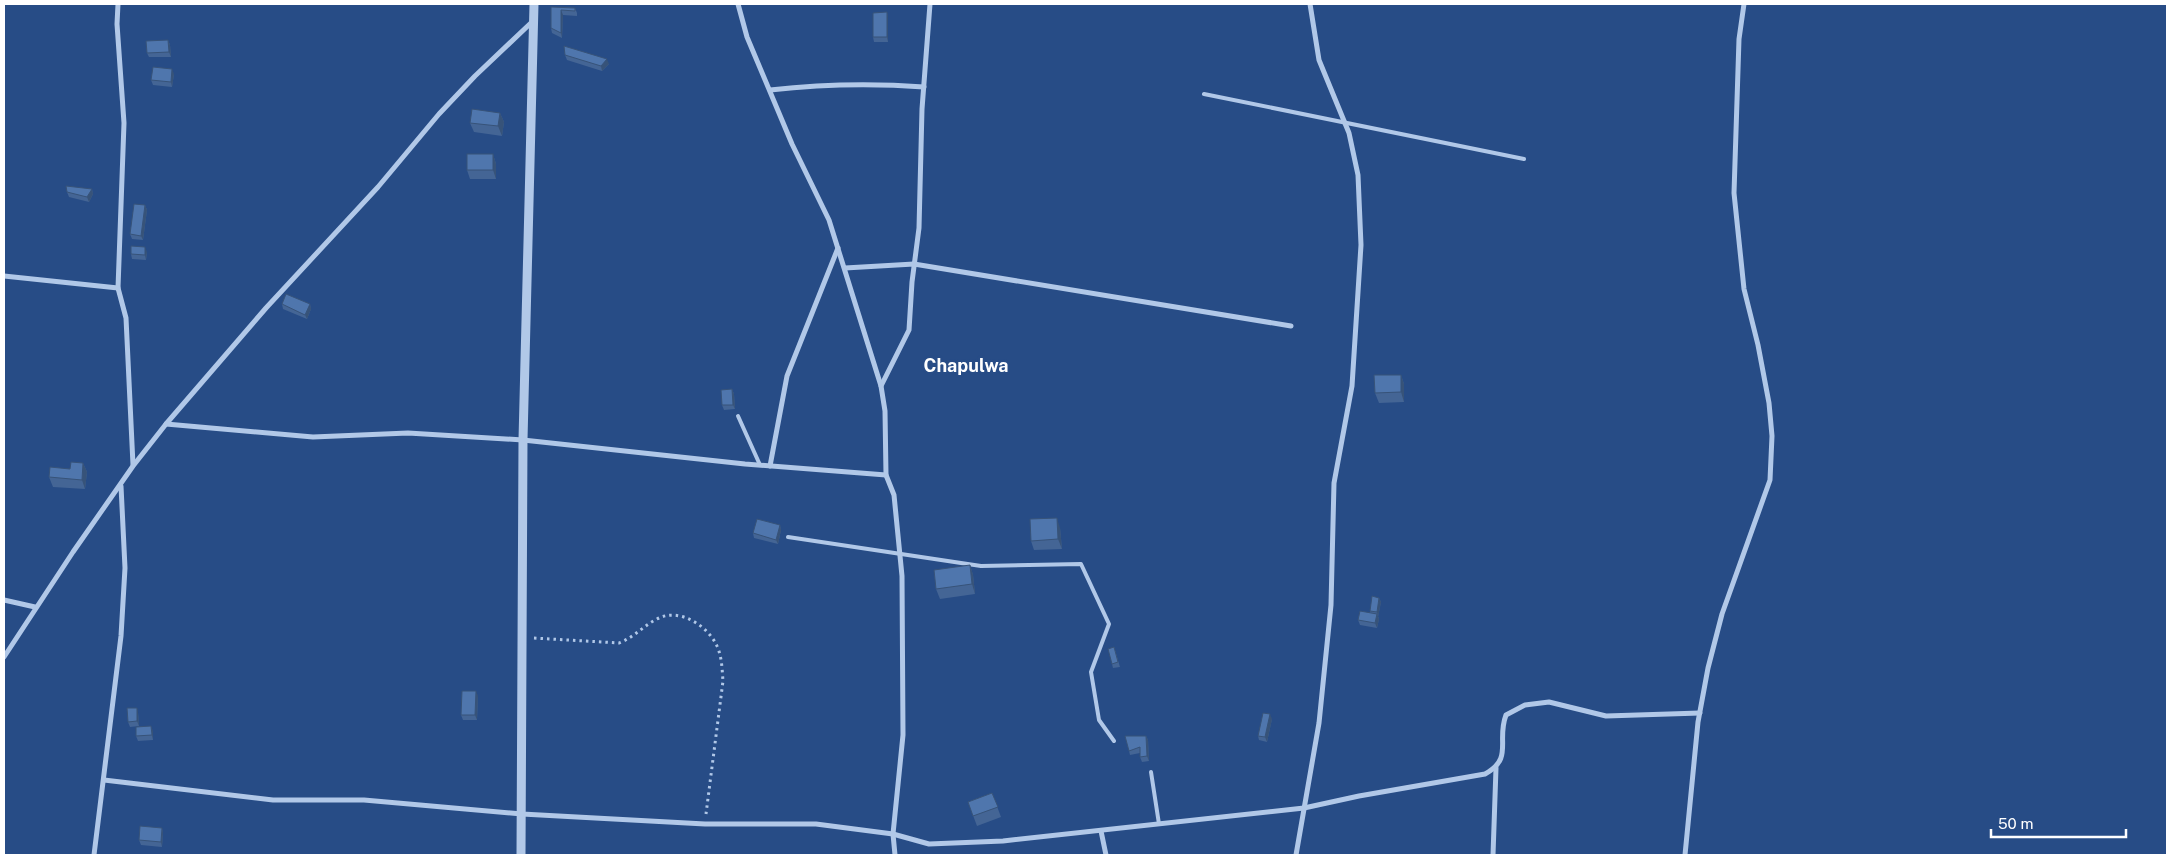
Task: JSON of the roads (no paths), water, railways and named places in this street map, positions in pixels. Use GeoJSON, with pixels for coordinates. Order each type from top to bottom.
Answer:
{"type":"FeatureCollection","features":[{"type":"Feature","properties":{"kind":"street"},"geometry":{"type":"LineString","coordinates":[[118,4],[117,24],[124,123],[118,288],[126,318],[133,466]]}},
{"type":"Feature","properties":{"kind":"street"},"geometry":{"type":"LineString","coordinates":[[521,855],[524,637],[523,440],[534,4]]}},
{"type":"Feature","properties":{"kind":"street"},"geometry":{"type":"LineString","coordinates":[[738,4],[747,37],[792,144],[829,220],[881,386],[885,411],[886,476],[894,495],[902,576],[903,735],[893,834],[895,855]]}},
{"type":"Feature","properties":{"kind":"street"},"geometry":{"type":"LineString","coordinates":[[881,386],[909,330],[919,228],[924,88],[930,4]]}},
{"type":"Feature","properties":{"kind":"street"},"geometry":{"type":"LineString","coordinates":[[1296,855],[1319,723],[1330,605],[1334,483],[1352,386],[1361,245],[1358,175],[1349,133],[1319,60],[1310,4]]}},
{"type":"Feature","properties":{"kind":"street"},"geometry":{"type":"LineString","coordinates":[[1685,855],[1700,713],[1722,614],[1770,480],[1772,436],[1769,403],[1758,345],[1744,289],[1734,193],[1739,39],[1744,4]]}},
{"type":"Feature","properties":{"kind":"street"},"geometry":{"type":"LineString","coordinates":[[4,657],[35,607],[133,466],[166,424],[266,308],[378,187],[439,114],[475,76],[533,21]]}},
{"type":"Feature","properties":{"kind":"street"},"geometry":{"type":"LineString","coordinates":[[770,90],[813,85],[871,83],[924,88]]}},
{"type":"Feature","properties":{"kind":"street"},"geometry":{"type":"LineString","coordinates":[[770,466],[787,376],[838,248]]}},
{"type":"Feature","properties":{"kind":"street"},"geometry":{"type":"LineString","coordinates":[[844,268],[914,264],[1291,326]]}},
{"type":"Feature","properties":{"kind":"street"},"geometry":{"type":"LineString","coordinates":[[4,276],[118,288]]}},
{"type":"Feature","properties":{"kind":"street"},"geometry":{"type":"LineString","coordinates":[[166,424],[313,437],[408,433],[523,440],[886,476]]}},
{"type":"Feature","properties":{"kind":"street"},"geometry":{"type":"LineString","coordinates":[[94,855],[121,636],[125,568],[121,485]]}},
{"type":"Feature","properties":{"kind":"street"},"geometry":{"type":"LineString","coordinates":[[4,600],[35,607]]}},
{"type":"Feature","properties":{"kind":"street"},"geometry":{"type":"LineString","coordinates":[[1493,855],[1496,768],[1503,756],[1502,725],[1506,715],[1525,705],[1549,702],[1606,716],[1700,713]]}},
{"type":"Feature","properties":{"kind":"street"},"geometry":{"type":"LineString","coordinates":[[104,780],[273,800],[364,800],[522,814],[705,824],[816,824],[893,834],[929,844],[1003,841],[1304,808],[1359,796],[1485,774],[1496,768]]}},
{"type":"Feature","properties":{"kind":"street"},"geometry":{"type":"LineString","coordinates":[[1101,831],[1106,855]]}},
{"type":"Feature","properties":{"kind":"lane"},"geometry":{"type":"LineString","coordinates":[[1204,94],[1524,159]]}},
{"type":"Feature","properties":{"kind":"lane"},"geometry":{"type":"LineString","coordinates":[[738,416],[760,465]]}},
{"type":"Feature","properties":{"kind":"lane"},"geometry":{"type":"LineString","coordinates":[[788,537],[981,566],[1081,564],[1109,624],[1091,672],[1098,720],[1114,741]]}},
{"type":"Feature","properties":{"kind":"lane"},"geometry":{"type":"LineString","coordinates":[[1151,772],[1160,824]]}},
{"type":"Feature","properties":{"kind":"district","name":"Chapulwa"},"geometry":{"type":"Point","coordinates":[966,366]}}]}
